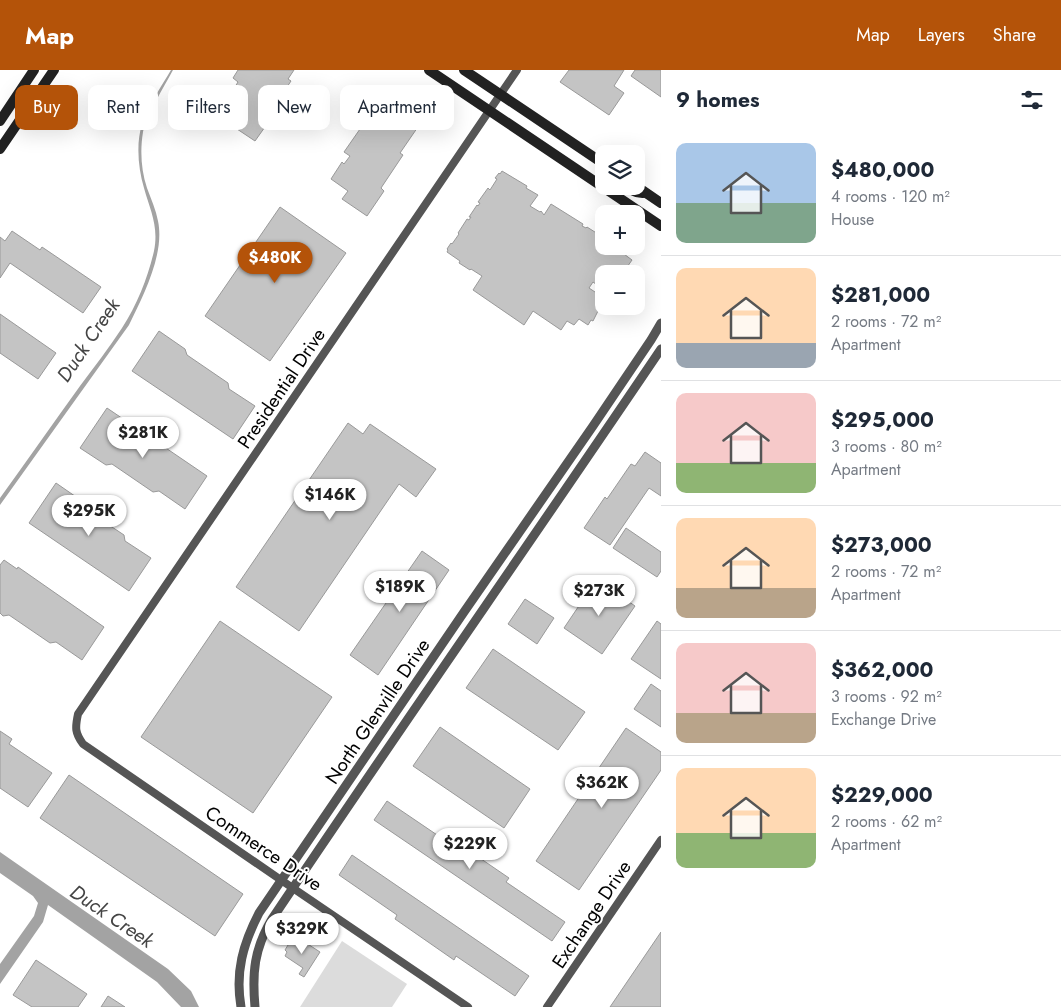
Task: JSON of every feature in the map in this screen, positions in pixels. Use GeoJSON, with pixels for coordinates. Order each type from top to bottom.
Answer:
{"type":"FeatureCollection","features":[{"type":"Feature","properties":{"kind":"main road"},"geometry":{"type":"LineString","coordinates":[[0,122],[34,70]]}},
{"type":"Feature","properties":{"kind":"main road"},"geometry":{"type":"LineString","coordinates":[[0,149],[54,70]]}},
{"type":"Feature","properties":{"kind":"main road"},"geometry":{"type":"LineString","coordinates":[[429,70],[595,180]]}},
{"type":"Feature","properties":{"kind":"main road"},"geometry":{"type":"LineString","coordinates":[[464,70],[595,158]]}},
{"type":"Feature","properties":{"kind":"main road"},"geometry":{"type":"LineString","coordinates":[[646,193],[661,203]]}},
{"type":"Feature","properties":{"kind":"main road"},"geometry":{"type":"LineString","coordinates":[[617,195],[661,226]]}},
{"type":"Feature","properties":{"kind":"street","name":"Presidential Drive"},"geometry":{"type":"LineString","coordinates":[[75,726],[78,714],[517,70]]}},
{"type":"Feature","properties":{"kind":"street","name":"North Glenville Drive"},"geometry":{"type":"LineString","coordinates":[[241,1007],[239,981],[243,948],[259,913],[338,795],[593,426],[661,323]]}},
{"type":"Feature","properties":{"kind":"street","name":"North Glenville Drive"},"geometry":{"type":"LineString","coordinates":[[255,1007],[255,961],[264,933],[377,763],[661,349]]}},
{"type":"Feature","properties":{"kind":"street"},"geometry":{"type":"LineString","coordinates":[[641,354],[653,361]]}},
{"type":"Feature","properties":{"kind":"street"},"geometry":{"type":"LineString","coordinates":[[537,507],[548,515]]}},
{"type":"Feature","properties":{"kind":"street"},"geometry":{"type":"LineString","coordinates":[[525,524],[536,532]]}},
{"type":"Feature","properties":{"kind":"street"},"geometry":{"type":"LineString","coordinates":[[464,612],[476,620]]}},
{"type":"Feature","properties":{"kind":"street","name":"Commerce Drive"},"geometry":{"type":"LineString","coordinates":[[75,726],[77,736],[83,744],[468,1007]]}},
{"type":"Feature","properties":{"kind":"street"},"geometry":{"type":"LineString","coordinates":[[366,755],[377,763]]}},
{"type":"Feature","properties":{"kind":"street"},"geometry":{"type":"LineString","coordinates":[[338,795],[341,816]]}},
{"type":"Feature","properties":{"kind":"street","name":"Exchange Drive"},"geometry":{"type":"LineString","coordinates":[[547,1007],[661,840]]}},
{"type":"Feature","properties":{"kind":"shaded area"},"geometry":{"type":"Polygon","coordinates":[[[171,70],[173,70],[158,97],[158,92],[171,70]]]}},
{"type":"Feature","properties":{"kind":"shaded area"},"geometry":{"type":"Polygon","coordinates":[[[144,130],[141,153],[143,174],[157,217],[159,234],[156,261],[151,275],[129,325],[0,505],[0,498],[122,328],[149,271],[154,251],[155,226],[140,172],[138,156],[140,131],[144,130]]]}},
{"type":"Feature","properties":{"kind":"shaded area"},"geometry":{"type":"Polygon","coordinates":[[[0,852],[168,969],[191,991],[199,1007],[181,1007],[157,982],[48,905],[43,922],[0,984],[0,964],[34,916],[38,903],[33,896],[0,873],[0,852]]]}},
{"type":"Feature","properties":{"kind":"shaded area"},"geometry":{"type":"Polygon","coordinates":[[[342,941],[407,984],[392,1007],[300,1007],[342,941]]]}},
{"type":"Feature","properties":{"kind":"building"},"geometry":{"type":"Polygon","coordinates":[[[238,70],[294,70],[288,79],[291,81],[288,85],[258,85],[258,130],[263,130],[255,141],[238,130],[248,130],[248,85],[236,85],[238,82],[233,78],[238,70]]]}},
{"type":"Feature","properties":{"kind":"building"},"geometry":{"type":"Polygon","coordinates":[[[569,70],[624,70],[614,86],[624,93],[609,115],[560,82],[569,70]]]}},
{"type":"Feature","properties":{"kind":"building"},"geometry":{"type":"Polygon","coordinates":[[[635,70],[661,70],[661,97],[631,76],[635,70]]]}},
{"type":"Feature","properties":{"kind":"building"},"geometry":{"type":"Polygon","coordinates":[[[359,130],[416,130],[400,153],[403,155],[381,188],[384,191],[367,216],[342,199],[348,191],[331,179],[342,162],[344,164],[350,156],[344,152],[359,130]]]}},
{"type":"Feature","properties":{"kind":"building"},"geometry":{"type":"Polygon","coordinates":[[[502,171],[538,195],[530,206],[541,211],[544,215],[551,204],[583,224],[582,226],[595,232],[595,255],[625,255],[632,260],[628,265],[595,265],[595,283],[593,282],[589,288],[595,292],[596,315],[588,325],[579,319],[574,325],[567,321],[561,330],[533,311],[524,325],[473,290],[482,276],[459,263],[460,261],[447,252],[447,249],[459,234],[467,219],[469,220],[471,217],[469,217],[480,203],[478,202],[488,188],[490,190],[497,179],[495,178],[502,171]]]}},
{"type":"Feature","properties":{"kind":"building"},"geometry":{"type":"Polygon","coordinates":[[[280,207],[346,253],[270,361],[205,316],[280,207]]]}},
{"type":"Feature","properties":{"kind":"building"},"geometry":{"type":"Polygon","coordinates":[[[12,231],[40,250],[42,247],[101,287],[83,313],[10,263],[0,278],[0,237],[5,241],[12,231]]]}},
{"type":"Feature","properties":{"kind":"building"},"geometry":{"type":"Polygon","coordinates":[[[0,314],[56,353],[38,379],[0,353],[0,314]]]}},
{"type":"Feature","properties":{"kind":"building"},"geometry":{"type":"Polygon","coordinates":[[[159,331],[185,349],[187,355],[228,383],[229,389],[255,406],[233,439],[132,371],[159,331]]]}},
{"type":"Feature","properties":{"kind":"building"},"geometry":{"type":"Polygon","coordinates":[[[107,408],[207,476],[185,509],[159,491],[153,492],[112,464],[106,465],[80,448],[107,408]]]}},
{"type":"Feature","properties":{"kind":"building"},"geometry":{"type":"Polygon","coordinates":[[[348,423],[363,434],[370,424],[436,469],[416,497],[399,484],[299,631],[236,587],[348,423]]]}},
{"type":"Feature","properties":{"kind":"building"},"geometry":{"type":"Polygon","coordinates":[[[645,452],[661,463],[661,496],[649,488],[610,545],[584,528],[631,464],[635,466],[645,452]]]}},
{"type":"Feature","properties":{"kind":"building"},"geometry":{"type":"Polygon","coordinates":[[[56,483],[82,501],[82,507],[124,535],[125,541],[151,558],[129,591],[29,523],[56,483]]]}},
{"type":"Feature","properties":{"kind":"building"},"geometry":{"type":"Polygon","coordinates":[[[626,528],[661,552],[661,571],[657,577],[613,548],[626,528]]]}},
{"type":"Feature","properties":{"kind":"building"},"geometry":{"type":"Polygon","coordinates":[[[422,551],[449,570],[378,675],[350,655],[422,551]]]}},
{"type":"Feature","properties":{"kind":"building"},"geometry":{"type":"Polygon","coordinates":[[[4,560],[17,569],[18,567],[104,627],[82,660],[56,642],[50,643],[9,615],[3,616],[0,613],[0,565],[4,560]]]}},
{"type":"Feature","properties":{"kind":"building"},"geometry":{"type":"Polygon","coordinates":[[[597,579],[635,606],[602,654],[564,628],[597,579]]]}},
{"type":"Feature","properties":{"kind":"building"},"geometry":{"type":"Polygon","coordinates":[[[525,599],[554,618],[537,644],[508,624],[525,599]]]}},
{"type":"Feature","properties":{"kind":"building"},"geometry":{"type":"Polygon","coordinates":[[[220,621],[332,697],[253,813],[141,737],[220,621]]]}},
{"type":"Feature","properties":{"kind":"building"},"geometry":{"type":"Polygon","coordinates":[[[657,621],[661,624],[661,679],[631,659],[657,621]]]}},
{"type":"Feature","properties":{"kind":"building"},"geometry":{"type":"Polygon","coordinates":[[[493,649],[585,712],[558,750],[466,688],[493,649]]]}},
{"type":"Feature","properties":{"kind":"building"},"geometry":{"type":"Polygon","coordinates":[[[651,684],[661,691],[661,727],[634,709],[651,684]]]}},
{"type":"Feature","properties":{"kind":"building"},"geometry":{"type":"Polygon","coordinates":[[[440,727],[530,789],[504,828],[413,766],[440,727]]]}},
{"type":"Feature","properties":{"kind":"building"},"geometry":{"type":"Polygon","coordinates":[[[626,728],[661,752],[661,770],[579,890],[536,861],[626,728]]]}},
{"type":"Feature","properties":{"kind":"building"},"geometry":{"type":"Polygon","coordinates":[[[0,731],[12,739],[9,744],[52,773],[28,807],[0,788],[0,731]]]}},
{"type":"Feature","properties":{"kind":"building"},"geometry":{"type":"Polygon","coordinates":[[[69,775],[243,894],[215,936],[40,818],[69,775]]]}},
{"type":"Feature","properties":{"kind":"building"},"geometry":{"type":"Polygon","coordinates":[[[387,801],[446,841],[449,837],[509,878],[506,882],[565,922],[552,941],[374,820],[387,801]]]}},
{"type":"Feature","properties":{"kind":"building"},"geometry":{"type":"Polygon","coordinates":[[[352,855],[529,976],[515,996],[456,956],[454,960],[395,919],[397,915],[339,875],[352,855]]]}},
{"type":"Feature","properties":{"kind":"building"},"geometry":{"type":"Polygon","coordinates":[[[661,932],[661,1007],[610,1007],[661,932]]]}},
{"type":"Feature","properties":{"kind":"building"},"geometry":{"type":"Polygon","coordinates":[[[297,937],[320,952],[304,977],[299,974],[303,968],[285,956],[287,952],[285,950],[291,940],[293,942],[297,937]]]}},
{"type":"Feature","properties":{"kind":"building"},"geometry":{"type":"Polygon","coordinates":[[[36,960],[87,994],[78,1007],[32,1007],[13,995],[36,960]]]}},
{"type":"Feature","properties":{"kind":"building"},"geometry":{"type":"Polygon","coordinates":[[[108,996],[125,1007],[101,1007],[108,996]]]}},
{"type":"Feature","properties":{"kind":"water label","name":"Duck Creek"},"geometry":{"type":"Point","coordinates":[88,340]}},
{"type":"Feature","properties":{"kind":"water label","name":"Duck Creek"},"geometry":{"type":"Point","coordinates":[112,916]}}]}
